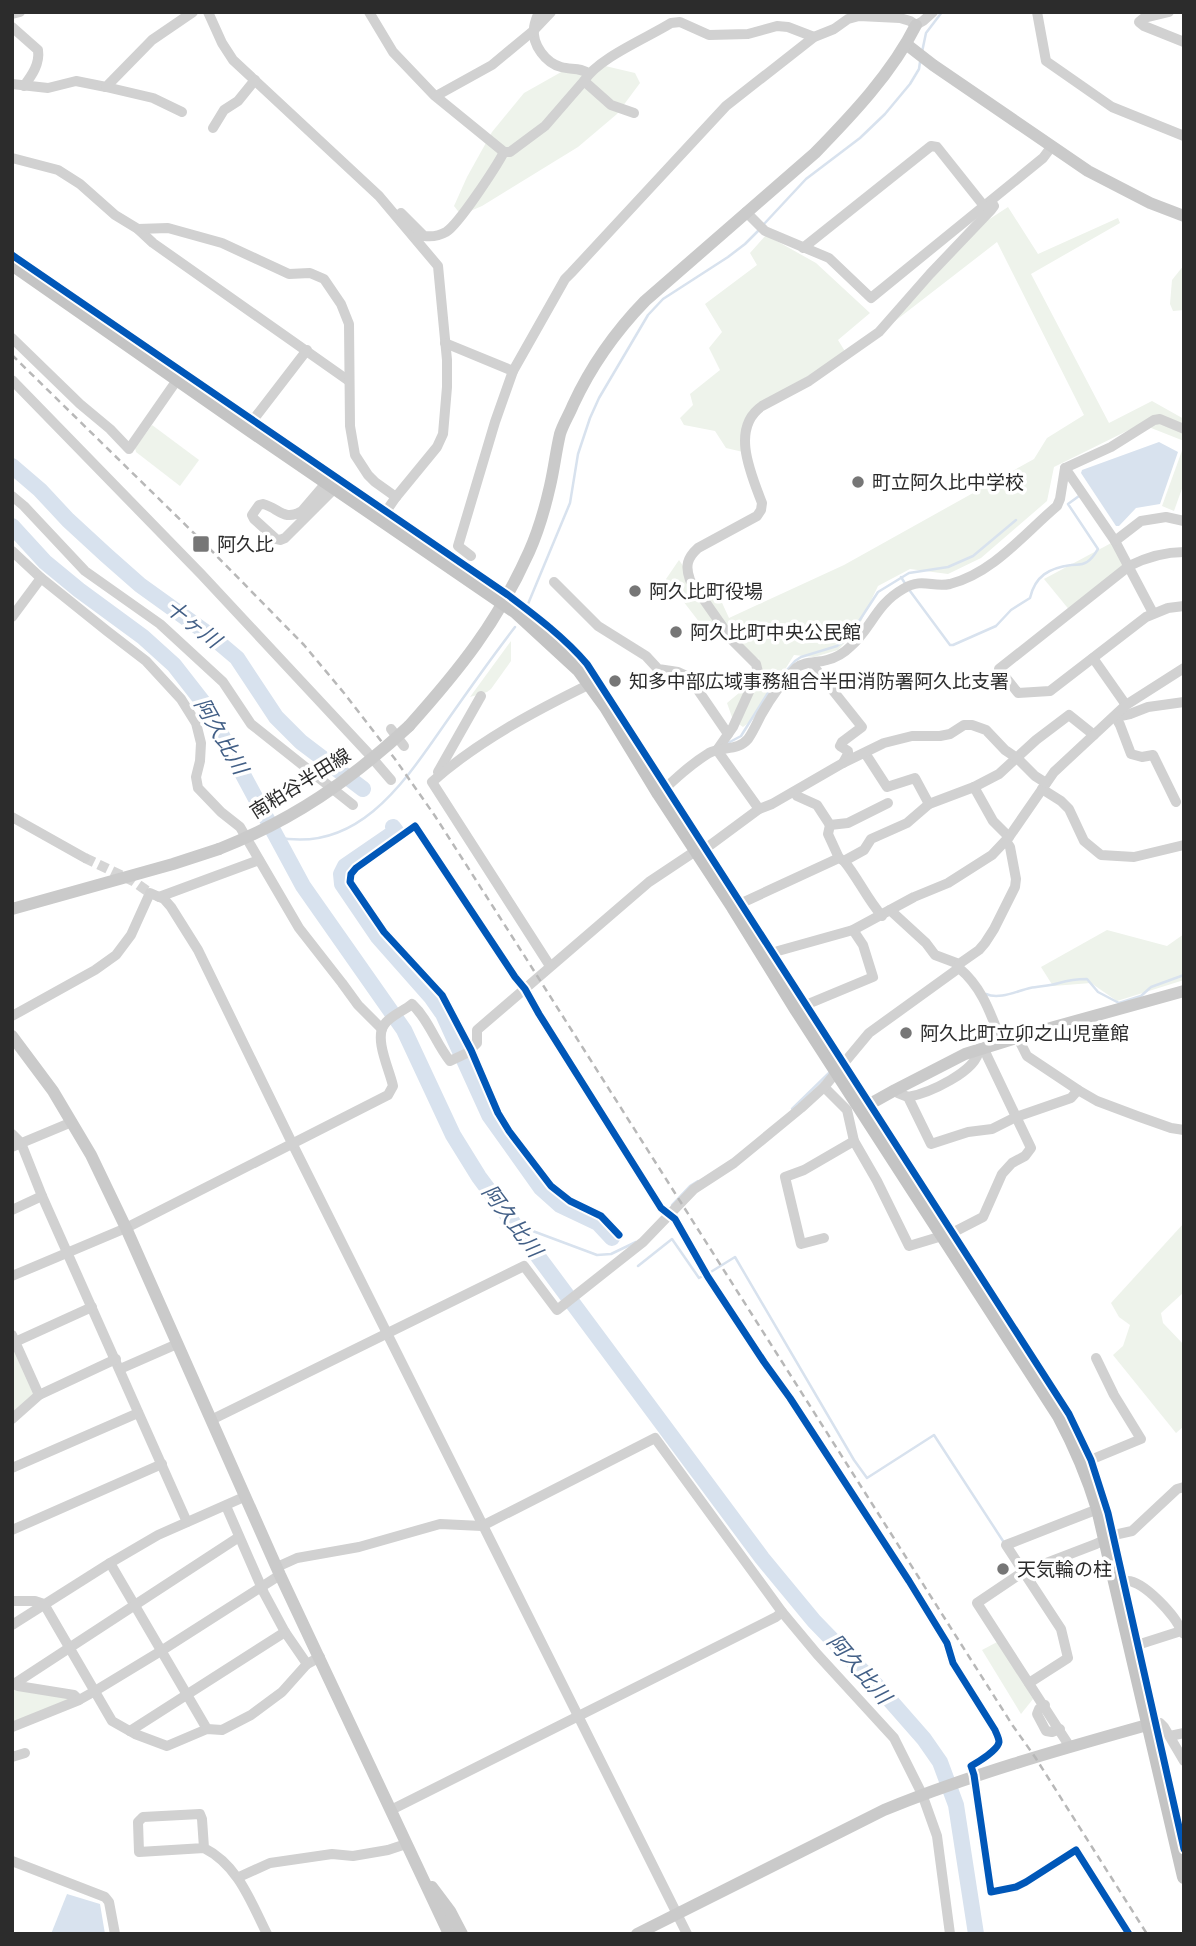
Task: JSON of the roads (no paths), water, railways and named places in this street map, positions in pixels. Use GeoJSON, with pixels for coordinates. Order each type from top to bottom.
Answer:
{"type":"FeatureCollection","features":[{"type":"Feature","properties":{"kind":"main road"},"geometry":{"type":"LineString","coordinates":[[12,264],[521,616],[571,661],[590,684],[1059,1416],[1083,1463],[1098,1509],[1183,1875]]}},
{"type":"Feature","properties":{"kind":"street"},"geometry":{"type":"LineString","coordinates":[[12,14],[20,12]]}},
{"type":"Feature","properties":{"kind":"street"},"geometry":{"type":"LineString","coordinates":[[106,88],[152,40],[192,12]]}},
{"type":"Feature","properties":{"kind":"street"},"geometry":{"type":"LineString","coordinates":[[208,12],[233,60],[379,196],[438,266],[447,387],[443,434],[437,447],[380,520]]}},
{"type":"Feature","properties":{"kind":"street"},"geometry":{"type":"LineString","coordinates":[[369,12],[393,52],[436,96],[504,152],[510,152],[545,126],[586,78],[618,52],[671,23],[680,22],[709,35],[748,34],[777,26],[788,27],[814,37]]}},
{"type":"Feature","properties":{"kind":"street"},"geometry":{"type":"LineString","coordinates":[[539,12],[533,31],[539,49],[549,63],[562,68],[584,70],[586,78],[611,105],[634,113]]}},
{"type":"Feature","properties":{"kind":"street"},"geometry":{"type":"LineString","coordinates":[[436,96],[492,65],[533,31],[551,12]]}},
{"type":"Feature","properties":{"kind":"street"},"geometry":{"type":"LineString","coordinates":[[471,556],[458,546],[495,422],[513,371],[565,279],[726,106],[814,37],[859,16],[900,18],[916,25],[933,12]]}},
{"type":"Feature","properties":{"kind":"street"},"geometry":{"type":"LineString","coordinates":[[1037,12],[1046,61],[1112,107],[1184,136]]}},
{"type":"Feature","properties":{"kind":"street"},"geometry":{"type":"LineString","coordinates":[[1170,12],[1144,18],[1139,22],[1184,42]]}},
{"type":"Feature","properties":{"kind":"street","name":"南粕谷半田線"},"geometry":{"type":"LineString","coordinates":[[12,909],[173,864],[264,830],[310,804],[360,769],[409,726],[474,649],[503,603],[530,550],[550,488],[561,432],[602,351],[623,323],[645,301],[749,216],[916,51],[916,25]]}},
{"type":"Feature","properties":{"kind":"street"},"geometry":{"type":"LineString","coordinates":[[12,27],[38,50],[39,54],[37,65],[24,86]]}},
{"type":"Feature","properties":{"kind":"street"},"geometry":{"type":"LineString","coordinates":[[916,51],[1088,171],[1150,203],[1184,216]]}},
{"type":"Feature","properties":{"kind":"street"},"geometry":{"type":"LineString","coordinates":[[213,128],[224,110],[238,101],[256,80]]}},
{"type":"Feature","properties":{"kind":"street"},"geometry":{"type":"LineString","coordinates":[[12,84],[48,88],[76,81],[153,98],[182,112]]}},
{"type":"Feature","properties":{"kind":"street"},"geometry":{"type":"LineString","coordinates":[[659,794],[684,771],[717,750],[733,727],[758,672],[756,664],[733,640],[690,580],[687,571],[690,555],[698,548],[757,516],[761,510],[762,503],[744,445],[748,422],[762,405],[810,381],[879,332],[993,206],[937,147],[931,146],[803,248]]}},
{"type":"Feature","properties":{"kind":"street"},"geometry":{"type":"LineString","coordinates":[[749,216],[765,231],[829,258],[871,298],[1043,158],[1052,146]]}},
{"type":"Feature","properties":{"kind":"street"},"geometry":{"type":"LineString","coordinates":[[392,211],[399,212],[424,236],[442,234],[454,225],[504,152]]}},
{"type":"Feature","properties":{"kind":"street"},"geometry":{"type":"LineString","coordinates":[[12,158],[58,170],[80,184],[115,215],[138,229],[173,258],[349,381]]}},
{"type":"Feature","properties":{"kind":"street"},"geometry":{"type":"LineString","coordinates":[[138,229],[168,228],[222,243],[289,274],[310,274],[324,279],[341,304],[349,324],[349,426],[355,455],[368,475],[396,497]]}},
{"type":"Feature","properties":{"kind":"street"},"geometry":{"type":"LineString","coordinates":[[12,338],[130,449],[177,380]]}},
{"type":"Feature","properties":{"kind":"street"},"geometry":{"type":"LineString","coordinates":[[445,343],[513,371]]}},
{"type":"Feature","properties":{"kind":"street"},"geometry":{"type":"LineString","coordinates":[[247,428],[307,350]]}},
{"type":"Feature","properties":{"kind":"street"},"geometry":{"type":"LineString","coordinates":[[12,380],[201,574],[391,780]]}},
{"type":"Feature","properties":{"kind":"street"},"geometry":{"type":"LineString","coordinates":[[1066,468],[1111,447],[1154,420],[1160,419],[1184,429]]}},
{"type":"Feature","properties":{"kind":"street"},"geometry":{"type":"LineString","coordinates":[[717,750],[730,749],[748,739],[767,706],[798,667],[829,660],[849,648],[881,605],[904,588],[922,582],[949,584],[986,568],[1056,506],[1066,468]]}},
{"type":"Feature","properties":{"kind":"street"},"geometry":{"type":"LineString","coordinates":[[1066,468],[1115,541],[1153,613]]}},
{"type":"Feature","properties":{"kind":"street"},"geometry":{"type":"LineString","coordinates":[[284,515],[291,516],[302,511],[330,486]]}},
{"type":"Feature","properties":{"kind":"street"},"geometry":{"type":"LineString","coordinates":[[293,531],[293,522],[268,504],[263,504],[252,515],[280,540],[293,531],[330,486]]}},
{"type":"Feature","properties":{"kind":"street"},"geometry":{"type":"LineString","coordinates":[[12,496],[85,571],[160,624],[223,682],[251,724],[353,805]]}},
{"type":"Feature","properties":{"kind":"street"},"geometry":{"type":"LineString","coordinates":[[1115,541],[1140,521],[1166,517],[1184,521]]}},
{"type":"Feature","properties":{"kind":"street"},"geometry":{"type":"LineString","coordinates":[[12,551],[41,578],[146,660],[181,699],[196,723],[201,743],[196,777],[198,788],[240,827],[299,928],[358,1005],[383,1026],[383,1053],[393,1086],[388,1095],[126,1228],[12,1276]]}},
{"type":"Feature","properties":{"kind":"street"},"geometry":{"type":"LineString","coordinates":[[1184,552],[1151,556],[1129,566],[999,669],[1018,693],[1050,691],[1138,622],[1153,613],[1184,606]]}},
{"type":"Feature","properties":{"kind":"street"},"geometry":{"type":"LineString","coordinates":[[12,617],[41,578]]}},
{"type":"Feature","properties":{"kind":"street"},"geometry":{"type":"LineString","coordinates":[[554,582],[598,626],[646,656],[658,669],[689,677],[728,734]]}},
{"type":"Feature","properties":{"kind":"street"},"geometry":{"type":"LineString","coordinates":[[1093,658],[1126,705]]}},
{"type":"Feature","properties":{"kind":"street"},"geometry":{"type":"LineString","coordinates":[[811,663],[862,727],[842,742],[840,746],[848,751],[843,763]]}},
{"type":"Feature","properties":{"kind":"street"},"geometry":{"type":"LineString","coordinates":[[764,957],[853,930],[914,897],[948,883],[992,855],[1007,839],[1054,772],[1126,705],[1184,668]]}},
{"type":"Feature","properties":{"kind":"street"},"geometry":{"type":"LineString","coordinates":[[432,782],[450,766],[533,712],[590,684]]}},
{"type":"Feature","properties":{"kind":"street"},"geometry":{"type":"LineString","coordinates":[[432,782],[481,696]]}},
{"type":"Feature","properties":{"kind":"street"},"geometry":{"type":"LineString","coordinates":[[1115,717],[1148,707],[1184,702]]}},
{"type":"Feature","properties":{"kind":"street"},"geometry":{"type":"LineString","coordinates":[[733,907],[864,850],[871,839],[907,823],[929,804],[974,787],[999,774],[1036,740],[1069,715],[1094,735]]}},
{"type":"Feature","properties":{"kind":"street"},"geometry":{"type":"LineString","coordinates":[[1115,717],[1131,754],[1138,757],[1153,755],[1176,802]]}},
{"type":"Feature","properties":{"kind":"street"},"geometry":{"type":"LineString","coordinates":[[383,1026],[412,1004],[450,1061],[465,1054],[477,1043],[477,1030],[649,882],[696,850],[709,846],[760,809],[843,763],[896,739],[950,734],[964,725],[986,730],[1069,809],[1084,841],[1101,855],[1134,857],[1184,845]]}},
{"type":"Feature","properties":{"kind":"street"},"geometry":{"type":"LineString","coordinates":[[391,729],[404,746]]}},
{"type":"Feature","properties":{"kind":"street"},"geometry":{"type":"LineString","coordinates":[[717,750],[760,809]]}},
{"type":"Feature","properties":{"kind":"street"},"geometry":{"type":"LineString","coordinates":[[865,753],[887,787],[915,778],[929,804]]}},
{"type":"Feature","properties":{"kind":"street"},"geometry":{"type":"LineString","coordinates":[[432,782],[550,966]]}},
{"type":"Feature","properties":{"kind":"street"},"geometry":{"type":"LineString","coordinates":[[211,1420],[524,1266],[557,1310],[643,1242],[694,1189],[734,1163],[824,1087],[869,1033],[959,966],[985,943],[1014,892],[1016,879],[1007,839],[993,821],[974,787]]}},
{"type":"Feature","properties":{"kind":"street"},"geometry":{"type":"LineString","coordinates":[[793,792],[817,805],[830,825],[828,834],[841,859],[851,869],[870,902],[926,943],[935,955],[959,966],[970,977],[987,1003],[1002,1043]]}},
{"type":"Feature","properties":{"kind":"street"},"geometry":{"type":"LineString","coordinates":[[830,825],[848,823],[888,803]]}},
{"type":"Feature","properties":{"kind":"street"},"geometry":{"type":"LineString","coordinates":[[12,817],[85,858]]}},
{"type":"Feature","properties":{"kind":"street"},"geometry":{"type":"LineString","coordinates":[[619,1235],[601,1216],[570,1201],[551,1186],[498,1113],[465,1054],[442,995],[384,932],[351,882],[351,874],[356,868],[415,826],[514,977],[525,989],[654,1196],[675,1219],[708,1277],[909,1581],[947,1643],[953,1663],[995,1730],[997,1747],[971,1766],[991,1892],[1016,1887],[1076,1850],[1129,1934]]}},
{"type":"Feature","properties":{"kind":"street"},"geometry":{"type":"LineString","coordinates":[[159,897],[259,860]]}},
{"type":"Feature","properties":{"kind":"street"},"geometry":{"type":"LineString","coordinates":[[12,1016],[95,970],[116,955],[131,935],[150,893],[164,899],[171,907],[198,950],[687,1934]]}},
{"type":"Feature","properties":{"kind":"street"},"geometry":{"type":"LineString","coordinates":[[796,1009],[873,976],[863,946],[853,930]]}},
{"type":"Feature","properties":{"kind":"street"},"geometry":{"type":"LineString","coordinates":[[861,1109],[965,1054],[1184,991]]}},
{"type":"Feature","properties":{"kind":"street"},"geometry":{"type":"LineString","coordinates":[[12,1036],[53,1091],[91,1155],[278,1571],[449,1934]]}},
{"type":"Feature","properties":{"kind":"street"},"geometry":{"type":"LineString","coordinates":[[1018,1038],[1027,1056],[1097,1101],[1171,1128],[1184,1130]]}},
{"type":"Feature","properties":{"kind":"street"},"geometry":{"type":"LineString","coordinates":[[895,1090],[908,1097],[933,1089],[963,1072],[982,1049]]}},
{"type":"Feature","properties":{"kind":"street"},"geometry":{"type":"LineString","coordinates":[[824,1087],[847,1110],[854,1141],[909,1246],[944,1236],[983,1217],[1002,1174],[1031,1148],[982,1049]]}},
{"type":"Feature","properties":{"kind":"street"},"geometry":{"type":"LineString","coordinates":[[908,1097],[931,1144],[968,1132],[992,1129],[1016,1117],[1071,1098],[1078,1090]]}},
{"type":"Feature","properties":{"kind":"street"},"geometry":{"type":"LineString","coordinates":[[16,1145],[72,1122]]}},
{"type":"Feature","properties":{"kind":"street"},"geometry":{"type":"LineString","coordinates":[[12,1134],[187,1522]]}},
{"type":"Feature","properties":{"kind":"street"},"geometry":{"type":"LineString","coordinates":[[824,1238],[801,1244],[785,1177],[804,1170],[854,1141]]}},
{"type":"Feature","properties":{"kind":"street"},"geometry":{"type":"LineString","coordinates":[[12,1210],[42,1196]]}},
{"type":"Feature","properties":{"kind":"street"},"geometry":{"type":"LineString","coordinates":[[39,1395],[14,1338],[92,1307]]}},
{"type":"Feature","properties":{"kind":"street"},"geometry":{"type":"LineString","coordinates":[[12,1419],[39,1395],[177,1344]]}},
{"type":"Feature","properties":{"kind":"street"},"geometry":{"type":"LineString","coordinates":[[1083,1463],[1141,1438],[1114,1395],[1096,1358]]}},
{"type":"Feature","properties":{"kind":"street"},"geometry":{"type":"LineString","coordinates":[[12,1468],[138,1413]]}},
{"type":"Feature","properties":{"kind":"street"},"geometry":{"type":"LineString","coordinates":[[12,1727],[96,1691],[262,1586],[297,1558],[359,1547],[440,1524],[482,1526],[655,1438],[782,1612],[894,1738],[926,1793],[937,1836],[950,1934]]}},
{"type":"Feature","properties":{"kind":"street"},"geometry":{"type":"LineString","coordinates":[[12,1530],[162,1464]]}},
{"type":"Feature","properties":{"kind":"street"},"geometry":{"type":"LineString","coordinates":[[1070,1747],[977,1603],[1023,1572],[1114,1535],[1132,1531],[1177,1489],[1184,1487]]}},
{"type":"Feature","properties":{"kind":"street"},"geometry":{"type":"LineString","coordinates":[[12,1625],[158,1535],[244,1497]]}},
{"type":"Feature","properties":{"kind":"street"},"geometry":{"type":"LineString","coordinates":[[226,1506],[285,1632],[307,1664]]}},
{"type":"Feature","properties":{"kind":"street"},"geometry":{"type":"LineString","coordinates":[[1030,1683],[1068,1658],[1061,1629],[1006,1545],[1098,1509]]}},
{"type":"Feature","properties":{"kind":"street"},"geometry":{"type":"LineString","coordinates":[[13,1684],[239,1537]]}},
{"type":"Feature","properties":{"kind":"street"},"geometry":{"type":"LineString","coordinates":[[110,1563],[207,1729]]}},
{"type":"Feature","properties":{"kind":"street"},"geometry":{"type":"LineString","coordinates":[[1115,1584],[1128,1580],[1143,1587],[1182,1629],[1131,1647]]}},
{"type":"Feature","properties":{"kind":"street"},"geometry":{"type":"LineString","coordinates":[[12,1601],[35,1601],[44,1604],[112,1721],[167,1746],[207,1729],[222,1730],[264,1707],[295,1680],[307,1664],[320,1657]]}},
{"type":"Feature","properties":{"kind":"street"},"geometry":{"type":"LineString","coordinates":[[391,1811],[720,1646],[782,1612]]}},
{"type":"Feature","properties":{"kind":"street"},"geometry":{"type":"LineString","coordinates":[[130,1731],[285,1632]]}},
{"type":"Feature","properties":{"kind":"street"},"geometry":{"type":"LineString","coordinates":[[13,1684],[74,1695],[79,1700]]}},
{"type":"Feature","properties":{"kind":"street"},"geometry":{"type":"LineString","coordinates":[[637,1934],[884,1810],[974,1775],[1160,1723],[1184,1761]]}},
{"type":"Feature","properties":{"kind":"street"},"geometry":{"type":"LineString","coordinates":[[1170,1736],[1184,1733]]}},
{"type":"Feature","properties":{"kind":"street"},"geometry":{"type":"LineString","coordinates":[[12,1757],[25,1753]]}},
{"type":"Feature","properties":{"kind":"street"},"geometry":{"type":"LineString","coordinates":[[204,1848],[200,1814],[144,1817],[138,1822],[139,1852],[204,1848],[218,1857],[239,1877],[267,1934]]}},
{"type":"Feature","properties":{"kind":"street"},"geometry":{"type":"LineString","coordinates":[[239,1877],[270,1863],[332,1854],[353,1856],[408,1848]]}},
{"type":"Feature","properties":{"kind":"street"},"geometry":{"type":"LineString","coordinates":[[408,1848],[462,1934]]}},
{"type":"Feature","properties":{"kind":"street"},"geometry":{"type":"LineString","coordinates":[[12,1861],[105,1897],[109,1902],[115,1934]]}},
{"type":"Feature","properties":{"kind":"waterway"},"geometry":{"type":"LineString","coordinates":[[922,52],[926,33],[942,12]]}},
{"type":"Feature","properties":{"kind":"waterway"},"geometry":{"type":"LineString","coordinates":[[764,224],[806,179],[860,138],[885,114],[910,84],[920,62]]}},
{"type":"Feature","properties":{"kind":"waterway"},"geometry":{"type":"LineString","coordinates":[[528,604],[570,503],[578,454],[590,418],[648,315],[663,299],[728,257],[760,229]]}},
{"type":"Feature","properties":{"kind":"waterway","name":"十ヶ川"},"geometry":{"type":"LineString","coordinates":[[12,466],[140,585],[237,658],[276,717],[301,742],[363,789]]}},
{"type":"Feature","properties":{"kind":"waterway"},"geometry":{"type":"LineString","coordinates":[[910,591],[950,645],[996,626],[1011,610],[1030,598],[1035,584],[1044,574],[1063,566],[1085,563],[1096,553],[1098,549],[1068,504],[1079,496]]}},
{"type":"Feature","properties":{"kind":"waterway"},"geometry":{"type":"LineString","coordinates":[[728,743],[741,736],[771,688],[795,661],[837,646],[848,638],[878,592],[909,573],[948,567],[973,556],[1016,520]]}},
{"type":"Feature","properties":{"kind":"waterway","name":"阿久比川"},"geometry":{"type":"LineString","coordinates":[[12,526],[45,562],[143,637],[174,665],[206,706],[303,886],[404,1030],[453,1135],[479,1177],[762,1558],[814,1621],[924,1739],[940,1762],[956,1805],[976,1934]]}},
{"type":"Feature","properties":{"kind":"waterway"},"geometry":{"type":"LineString","coordinates":[[901,577],[906,585]]}},
{"type":"Feature","properties":{"kind":"waterway"},"geometry":{"type":"LineString","coordinates":[[276,837],[306,840],[333,834],[357,823],[378,807],[416,764],[515,627]]}},
{"type":"Feature","properties":{"kind":"waterway","name":"十ヶ川"},"geometry":{"type":"LineString","coordinates":[[393,827],[396,831],[345,866],[341,874],[342,884],[378,937],[443,1014],[489,1115],[541,1188],[560,1205],[598,1223],[612,1238]]}},
{"type":"Feature","properties":{"kind":"waterway"},"geometry":{"type":"LineString","coordinates":[[986,994],[1002,996],[1030,988],[1087,979],[1098,992],[1119,1003],[1141,996],[1151,987],[1184,975]]}},
{"type":"Feature","properties":{"kind":"waterway"},"geometry":{"type":"LineString","coordinates":[[792,1109],[830,1072]]}},
{"type":"Feature","properties":{"kind":"waterway"},"geometry":{"type":"LineString","coordinates":[[672,1205],[698,1181]]}},
{"type":"Feature","properties":{"kind":"waterway"},"geometry":{"type":"LineString","coordinates":[[515,1227],[522,1227],[597,1255],[611,1254],[636,1242]]}},
{"type":"Feature","properties":{"kind":"waterway"},"geometry":{"type":"LineString","coordinates":[[638,1266],[672,1239],[699,1278],[703,1276]]}},
{"type":"Feature","properties":{"kind":"waterway"},"geometry":{"type":"LineString","coordinates":[[709,1273],[735,1257],[867,1478],[934,1435],[1003,1541]]}},
{"type":"Feature","properties":{"kind":"tunnel"},"geometry":{"type":"LineString","coordinates":[[85,858],[133,881],[150,893]]}},
{"type":"Feature","properties":{"kind":"railway"},"geometry":{"type":"LineString","coordinates":[[12,355],[304,645],[395,759],[435,816],[1147,1934]]}},
{"type":"Feature","properties":{"kind":"place","name":"町立阿久比中学校"},"geometry":{"type":"Point","coordinates":[858,482]}},
{"type":"Feature","properties":{"kind":"place","name":"阿久比"},"geometry":{"type":"Point","coordinates":[201,544]}},
{"type":"Feature","properties":{"kind":"place","name":"阿久比町役場"},"geometry":{"type":"Point","coordinates":[635,591]}},
{"type":"Feature","properties":{"kind":"place","name":"阿久比町中央公民館"},"geometry":{"type":"Point","coordinates":[676,632]}},
{"type":"Feature","properties":{"kind":"place","name":"知多中部広域事務組合半田消防署阿久比支署"},"geometry":{"type":"Point","coordinates":[615,681]}},
{"type":"Feature","properties":{"kind":"place","name":"阿久比町立卯之山児童館"},"geometry":{"type":"Point","coordinates":[906,1033]}},
{"type":"Feature","properties":{"kind":"place","name":"天気輪の柱"},"geometry":{"type":"Point","coordinates":[1003,1569]}}]}
